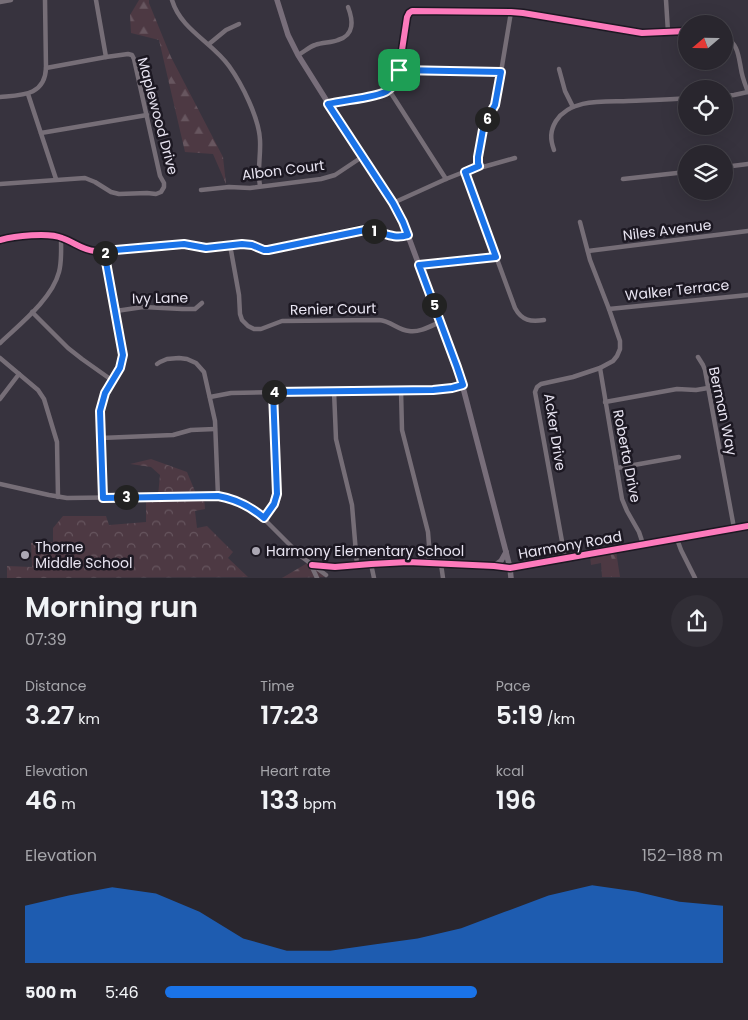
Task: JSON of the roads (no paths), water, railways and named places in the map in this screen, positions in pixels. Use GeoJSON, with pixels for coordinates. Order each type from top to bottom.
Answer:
{"type":"FeatureCollection","features":[{"type":"Feature","properties":{"kind":"main road"},"geometry":{"type":"LineString","coordinates":[[277,0],[288,35],[298,54],[328,104],[393,203],[403,222],[463,385],[511,578]]}},
{"type":"Feature","properties":{"kind":"main road"},"geometry":{"type":"LineString","coordinates":[[494,566],[502,560],[506,552]]}},
{"type":"Feature","properties":{"kind":"street"},"geometry":{"type":"LineString","coordinates":[[0,2],[11,0]]}},
{"type":"Feature","properties":{"kind":"street"},"geometry":{"type":"LineString","coordinates":[[0,97],[28,94],[43,81],[46,68],[46,0]]}},
{"type":"Feature","properties":{"kind":"street"},"geometry":{"type":"LineString","coordinates":[[96,0],[106,57]]}},
{"type":"Feature","properties":{"kind":"street"},"geometry":{"type":"LineString","coordinates":[[172,0],[183,22],[209,44],[235,75],[255,116],[260,140],[258,174],[260,186]]}},
{"type":"Feature","properties":{"kind":"street"},"geometry":{"type":"LineString","coordinates":[[666,0],[668,32]]}},
{"type":"Feature","properties":{"kind":"street"},"geometry":{"type":"LineString","coordinates":[[298,54],[317,44],[344,38],[352,24],[352,17],[348,7]]}},
{"type":"Feature","properties":{"kind":"street"},"geometry":{"type":"LineString","coordinates":[[328,104],[377,95],[389,90],[397,78],[407,18],[410,12],[511,12],[642,33],[678,31]]}},
{"type":"Feature","properties":{"kind":"street"},"geometry":{"type":"LineString","coordinates":[[479,166],[478,157],[484,124],[495,105],[511,12]]}},
{"type":"Feature","properties":{"kind":"street"},"geometry":{"type":"LineString","coordinates":[[209,44],[226,30],[239,24]]}},
{"type":"Feature","properties":{"kind":"street"},"geometry":{"type":"LineString","coordinates":[[733,44],[739,56],[741,71],[748,92],[733,95]]}},
{"type":"Feature","properties":{"kind":"street","name":"Maplewood Drive"},"geometry":{"type":"LineString","coordinates":[[0,184],[79,178],[88,179],[108,191],[119,194],[156,194],[161,192],[164,187],[133,56],[128,54],[106,57],[46,68]]}},
{"type":"Feature","properties":{"kind":"street"},"geometry":{"type":"LineString","coordinates":[[559,69],[565,91],[573,107]]}},
{"type":"Feature","properties":{"kind":"street"},"geometry":{"type":"LineString","coordinates":[[399,70],[501,72]]}},
{"type":"Feature","properties":{"kind":"street"},"geometry":{"type":"LineString","coordinates":[[389,90],[446,179]]}},
{"type":"Feature","properties":{"kind":"street"},"geometry":{"type":"LineString","coordinates":[[28,94],[56,180]]}},
{"type":"Feature","properties":{"kind":"street"},"geometry":{"type":"LineString","coordinates":[[554,150],[551,141],[552,128],[563,113],[573,107],[589,103],[678,98]]}},
{"type":"Feature","properties":{"kind":"street"},"geometry":{"type":"LineString","coordinates":[[42,133],[147,115]]}},
{"type":"Feature","properties":{"kind":"street","name":"Albon Court"},"geometry":{"type":"LineString","coordinates":[[201,190],[223,187],[247,188],[328,178],[362,157]]}},
{"type":"Feature","properties":{"kind":"street"},"geometry":{"type":"LineString","coordinates":[[393,203],[479,166],[483,167],[516,158]]}},
{"type":"Feature","properties":{"kind":"street"},"geometry":{"type":"LineString","coordinates":[[733,166],[748,164]]}},
{"type":"Feature","properties":{"kind":"street"},"geometry":{"type":"LineString","coordinates":[[465,172],[518,313],[530,321],[544,320]]}},
{"type":"Feature","properties":{"kind":"street"},"geometry":{"type":"LineString","coordinates":[[623,179],[678,173]]}},
{"type":"Feature","properties":{"kind":"street","name":"Acker Drive"},"geometry":{"type":"LineString","coordinates":[[565,558],[535,392],[541,384],[600,368],[613,361],[620,349],[620,341],[590,260],[580,222]]}},
{"type":"Feature","properties":{"kind":"street"},"geometry":{"type":"LineString","coordinates":[[0,240],[52,235],[61,237],[87,251],[184,244],[206,248],[242,244],[268,250],[365,230],[372,230],[394,237],[408,235]]}},
{"type":"Feature","properties":{"kind":"street","name":"Niles Avenue"},"geometry":{"type":"LineString","coordinates":[[588,251],[748,232]]}},
{"type":"Feature","properties":{"kind":"street"},"geometry":{"type":"LineString","coordinates":[[0,343],[49,294],[57,279],[61,263],[61,237]]}},
{"type":"Feature","properties":{"kind":"street","name":"Renier Court"},"geometry":{"type":"LineString","coordinates":[[230,245],[240,299],[240,314],[245,324],[252,328],[262,329],[282,321],[379,320],[412,332],[440,322]]}},
{"type":"Feature","properties":{"kind":"street"},"geometry":{"type":"LineString","coordinates":[[103,498],[101,405],[105,393],[120,368],[122,359],[116,311],[104,251]]}},
{"type":"Feature","properties":{"kind":"street"},"geometry":{"type":"LineString","coordinates":[[419,265],[496,257]]}},
{"type":"Feature","properties":{"kind":"street","name":"Walker Terrace"},"geometry":{"type":"LineString","coordinates":[[609,309],[748,294]]}},
{"type":"Feature","properties":{"kind":"street","name":"Ivy Lane"},"geometry":{"type":"LineString","coordinates":[[116,311],[143,307],[195,309],[202,303]]}},
{"type":"Feature","properties":{"kind":"street"},"geometry":{"type":"LineString","coordinates":[[32,312],[82,360],[113,381]]}},
{"type":"Feature","properties":{"kind":"street","name":"Berman Way"},"geometry":{"type":"LineString","coordinates":[[698,357],[704,368],[734,528]]}},
{"type":"Feature","properties":{"kind":"street"},"geometry":{"type":"LineString","coordinates":[[0,358],[38,390],[44,399],[57,442],[58,497]]}},
{"type":"Feature","properties":{"kind":"street"},"geometry":{"type":"LineString","coordinates":[[156,364],[162,361],[183,358],[200,366],[204,372],[215,421],[218,496]]}},
{"type":"Feature","properties":{"kind":"street","name":"Roberta Drive"},"geometry":{"type":"LineString","coordinates":[[600,368],[624,504],[639,532],[643,544]]}},
{"type":"Feature","properties":{"kind":"street"},"geometry":{"type":"LineString","coordinates":[[0,399],[20,374]]}},
{"type":"Feature","properties":{"kind":"street"},"geometry":{"type":"LineString","coordinates":[[210,397],[231,393],[442,389],[463,385]]}},
{"type":"Feature","properties":{"kind":"street"},"geometry":{"type":"LineString","coordinates":[[605,402],[677,389],[696,390],[708,388]]}},
{"type":"Feature","properties":{"kind":"street"},"geometry":{"type":"LineString","coordinates":[[401,390],[402,430],[428,532],[428,563]]}},
{"type":"Feature","properties":{"kind":"street"},"geometry":{"type":"LineString","coordinates":[[334,391],[336,439],[352,505],[357,565]]}},
{"type":"Feature","properties":{"kind":"street"},"geometry":{"type":"LineString","coordinates":[[264,518],[274,504],[277,494],[273,392]]}},
{"type":"Feature","properties":{"kind":"street"},"geometry":{"type":"LineString","coordinates":[[101,438],[173,435],[192,430],[215,429]]}},
{"type":"Feature","properties":{"kind":"street"},"geometry":{"type":"LineString","coordinates":[[617,468],[679,457]]}},
{"type":"Feature","properties":{"kind":"street"},"geometry":{"type":"LineString","coordinates":[[0,484],[58,497],[218,496],[233,499],[251,508],[264,518],[312,566],[325,576],[335,567]]}},
{"type":"Feature","properties":{"kind":"street"},"geometry":{"type":"LineString","coordinates":[[746,526],[748,533]]}},
{"type":"Feature","properties":{"kind":"street","name":"Harmony Road"},"geometry":{"type":"LineString","coordinates":[[312,566],[335,567],[428,563],[510,568],[746,526]]}},
{"type":"Feature","properties":{"kind":"street"},"geometry":{"type":"LineString","coordinates":[[677,538],[695,578]]}},
{"type":"Feature","properties":{"kind":"street"},"geometry":{"type":"LineString","coordinates":[[371,564],[374,578]]}},
{"type":"Feature","properties":{"kind":"street"},"geometry":{"type":"LineString","coordinates":[[441,564],[443,578]]}},
{"type":"Feature","properties":{"kind":"street"},"geometry":{"type":"LineString","coordinates":[[312,566],[317,578]]}},
{"type":"Feature","properties":{"kind":"place","name":"Harmony Elementary School"},"geometry":{"type":"Point","coordinates":[256,551]}},
{"type":"Feature","properties":{"kind":"place","name":"Thorne Middle School"},"geometry":{"type":"Point","coordinates":[25,555]}}]}
